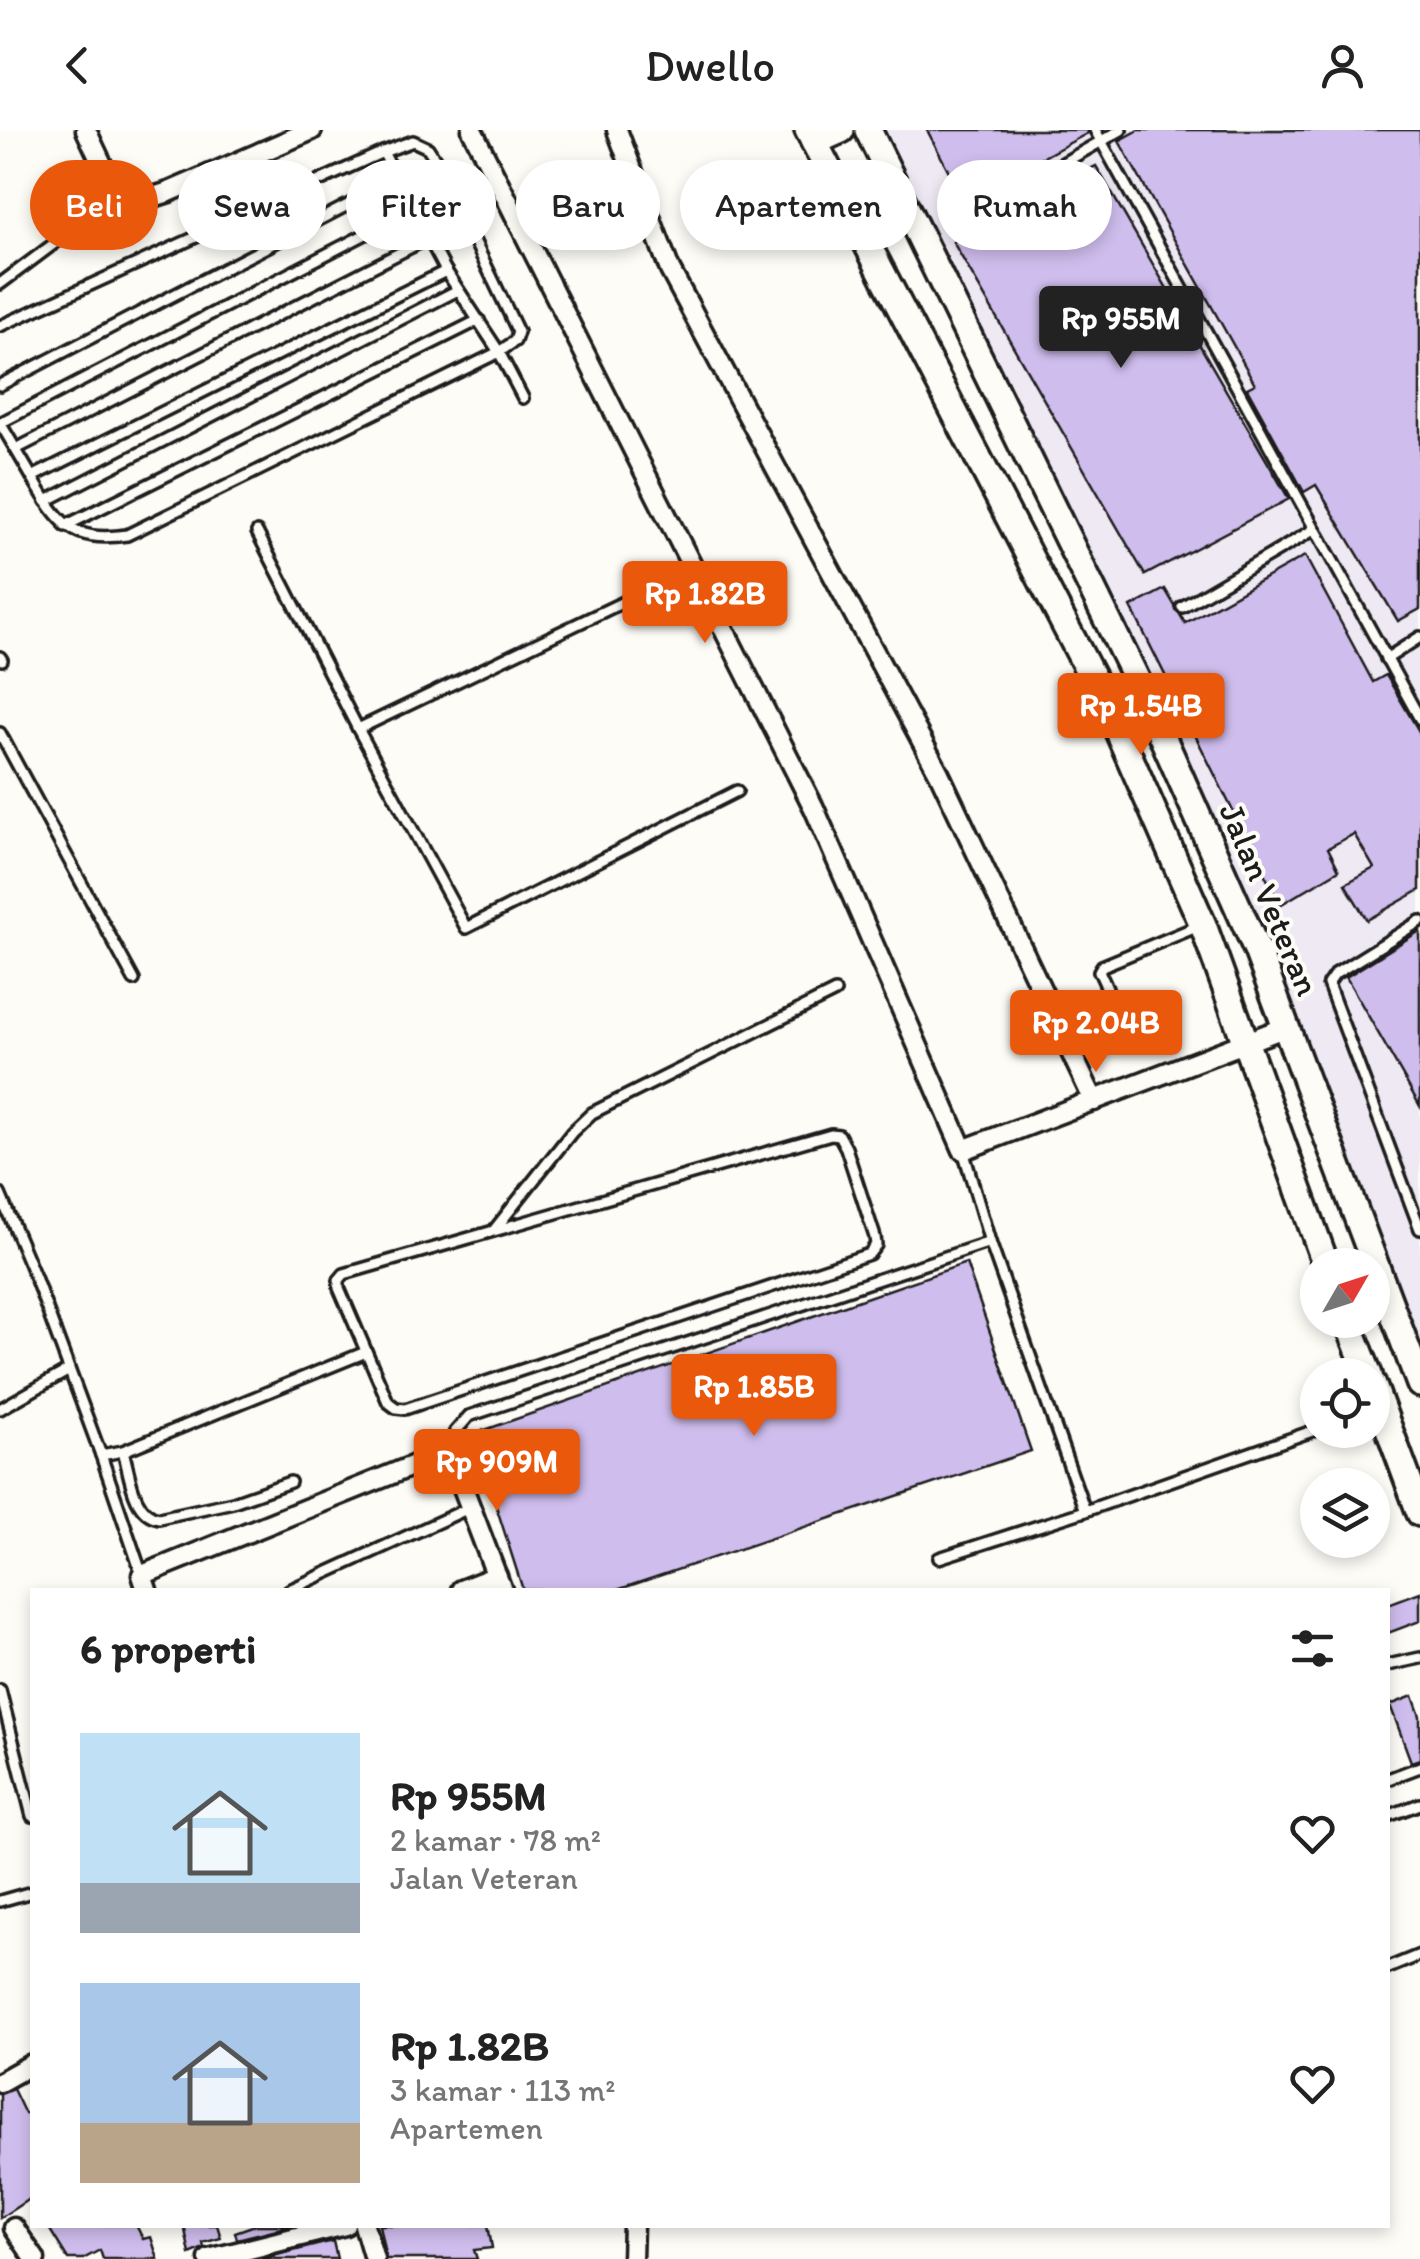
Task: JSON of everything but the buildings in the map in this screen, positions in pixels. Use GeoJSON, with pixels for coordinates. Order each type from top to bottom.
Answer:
{"type":"FeatureCollection","features":[{"type":"Feature","properties":{"kind":"main road"},"geometry":{"type":"LineString","coordinates":[[811,136],[841,130]]}},
{"type":"Feature","properties":{"kind":"main road","name":"Jalan Veteran"},"geometry":{"type":"LineString","coordinates":[[868,130],[1142,691],[1257,950],[1420,1384]]}},
{"type":"Feature","properties":{"kind":"main road","name":"Jalan Veteran"},"geometry":{"type":"LineString","coordinates":[[811,136],[1106,706],[1203,924],[1320,1248]]}},
{"type":"Feature","properties":{"kind":"main road"},"geometry":{"type":"LineString","coordinates":[[1390,1435],[1420,1513]]}},
{"type":"Feature","properties":{"kind":"street"},"geometry":{"type":"LineString","coordinates":[[86,130],[100,160]]}},
{"type":"Feature","properties":{"kind":"street"},"geometry":{"type":"LineString","coordinates":[[158,196],[312,130]]}},
{"type":"Feature","properties":{"kind":"street"},"geometry":{"type":"LineString","coordinates":[[472,130],[814,808],[962,1150],[1286,1026]]}},
{"type":"Feature","properties":{"kind":"street"},"geometry":{"type":"LineString","coordinates":[[617,130],[670,270],[939,773],[1094,1102]]}},
{"type":"Feature","properties":{"kind":"street"},"geometry":{"type":"LineString","coordinates":[[145,1583],[440,1455],[469,1508],[484,1584]]}},
{"type":"Feature","properties":{"kind":"street"},"geometry":{"type":"LineString","coordinates":[[0,2082],[30,2065]]}},
{"type":"Feature","properties":{"kind":"street"},"geometry":{"type":"LineString","coordinates":[[14,2228],[35,2259]]}},
{"type":"Feature","properties":{"kind":"street"},"geometry":{"type":"LineString","coordinates":[[209,2259],[333,2228]]}},
{"type":"Feature","properties":{"kind":"street"},"geometry":{"type":"LineString","coordinates":[[365,2228],[374,2259]]}},
{"type":"Feature","properties":{"kind":"street"},"geometry":{"type":"LineString","coordinates":[[632,2259],[633,2228]]}},
{"type":"Feature","properties":{"kind":"lane"},"geometry":{"type":"LineString","coordinates":[[1095,130],[1420,720]]}},
{"type":"Feature","properties":{"kind":"lane"},"geometry":{"type":"LineString","coordinates":[[1068,160],[1121,130]]}},
{"type":"Feature","properties":{"kind":"lane"},"geometry":{"type":"LineString","coordinates":[[0,326],[414,141],[428,148],[444,172],[518,332],[515,341],[127,536],[98,538],[65,526],[0,422],[346,244]]}},
{"type":"Feature","properties":{"kind":"lane"},"geometry":{"type":"LineString","coordinates":[[383,152],[387,160]]}},
{"type":"Feature","properties":{"kind":"lane"},"geometry":{"type":"LineString","coordinates":[[0,386],[346,207]]}},
{"type":"Feature","properties":{"kind":"lane"},"geometry":{"type":"LineString","coordinates":[[0,284],[46,250]]}},
{"type":"Feature","properties":{"kind":"lane"},"geometry":{"type":"LineString","coordinates":[[16,450],[406,250]]}},
{"type":"Feature","properties":{"kind":"lane"},"geometry":{"type":"LineString","coordinates":[[435,250],[523,398]]}},
{"type":"Feature","properties":{"kind":"lane"},"geometry":{"type":"LineString","coordinates":[[32,477],[446,271]]}},
{"type":"Feature","properties":{"kind":"lane"},"geometry":{"type":"LineString","coordinates":[[46,501],[458,290]]}},
{"type":"Feature","properties":{"kind":"lane"},"geometry":{"type":"LineString","coordinates":[[65,526],[479,320]]}},
{"type":"Feature","properties":{"kind":"lane"},"geometry":{"type":"LineString","coordinates":[[1182,607],[1315,529]]}},
{"type":"Feature","properties":{"kind":"lane"},"geometry":{"type":"LineString","coordinates":[[257,532],[466,928],[736,791]]}},
{"type":"Feature","properties":{"kind":"lane"},"geometry":{"type":"LineString","coordinates":[[358,729],[640,594]]}},
{"type":"Feature","properties":{"kind":"lane"},"geometry":{"type":"LineString","coordinates":[[1386,659],[1420,637]]}},
{"type":"Feature","properties":{"kind":"lane"},"geometry":{"type":"LineString","coordinates":[[0,733],[134,980]]}},
{"type":"Feature","properties":{"kind":"lane"},"geometry":{"type":"LineString","coordinates":[[1420,921],[1335,974],[1328,984],[1420,1229]]}},
{"type":"Feature","properties":{"kind":"lane"},"geometry":{"type":"LineString","coordinates":[[1111,997],[1098,971],[1102,966],[1203,924]]}},
{"type":"Feature","properties":{"kind":"lane"},"geometry":{"type":"LineString","coordinates":[[494,1230],[592,1112],[835,992]]}},
{"type":"Feature","properties":{"kind":"lane"},"geometry":{"type":"LineString","coordinates":[[832,1134],[839,1135],[846,1148],[876,1245],[869,1254],[405,1409],[396,1408],[388,1402],[338,1280],[344,1274],[494,1230],[832,1134]]}},
{"type":"Feature","properties":{"kind":"lane"},"geometry":{"type":"LineString","coordinates":[[962,1150],[990,1242],[1085,1511]]}},
{"type":"Feature","properties":{"kind":"lane"},"geometry":{"type":"LineString","coordinates":[[0,1194],[101,1455],[145,1583]]}},
{"type":"Feature","properties":{"kind":"lane"},"geometry":{"type":"LineString","coordinates":[[440,1455],[468,1416],[990,1242]]}},
{"type":"Feature","properties":{"kind":"lane"},"geometry":{"type":"LineString","coordinates":[[101,1455],[123,1450],[366,1352]]}},
{"type":"Feature","properties":{"kind":"lane"},"geometry":{"type":"LineString","coordinates":[[0,1409],[69,1370]]}},
{"type":"Feature","properties":{"kind":"lane"},"geometry":{"type":"LineString","coordinates":[[939,1558],[1300,1435]]}},
{"type":"Feature","properties":{"kind":"lane"},"geometry":{"type":"LineString","coordinates":[[123,1450],[140,1509],[159,1518],[233,1502],[290,1482]]}},
{"type":"Feature","properties":{"kind":"lane"},"geometry":{"type":"LineString","coordinates":[[293,1588],[469,1508]]}},
{"type":"Feature","properties":{"kind":"lane"},"geometry":{"type":"LineString","coordinates":[[1390,1665],[1420,1658]]}},
{"type":"Feature","properties":{"kind":"lane"},"geometry":{"type":"LineString","coordinates":[[0,1690],[30,1808]]}},
{"type":"Feature","properties":{"kind":"lane"},"geometry":{"type":"LineString","coordinates":[[1390,1777],[1420,1767]]}},
{"type":"Feature","properties":{"kind":"lane"},"geometry":{"type":"LineString","coordinates":[[1390,1815],[1420,1804]]}},
{"type":"Feature","properties":{"kind":"lane"},"geometry":{"type":"LineString","coordinates":[[0,1901],[30,1893]]}},
{"type":"Feature","properties":{"kind":"lane"},"geometry":{"type":"LineString","coordinates":[[1390,1967],[1420,1955]]}},
{"type":"Feature","properties":{"kind":"shaded area"},"geometry":{"type":"Polygon","coordinates":[[[868,130],[1420,130],[1420,1383],[1390,1303],[1390,1248],[1369,1248],[1286,1027],[917,235],[917,160],[882,160],[868,130]]]}}]}
